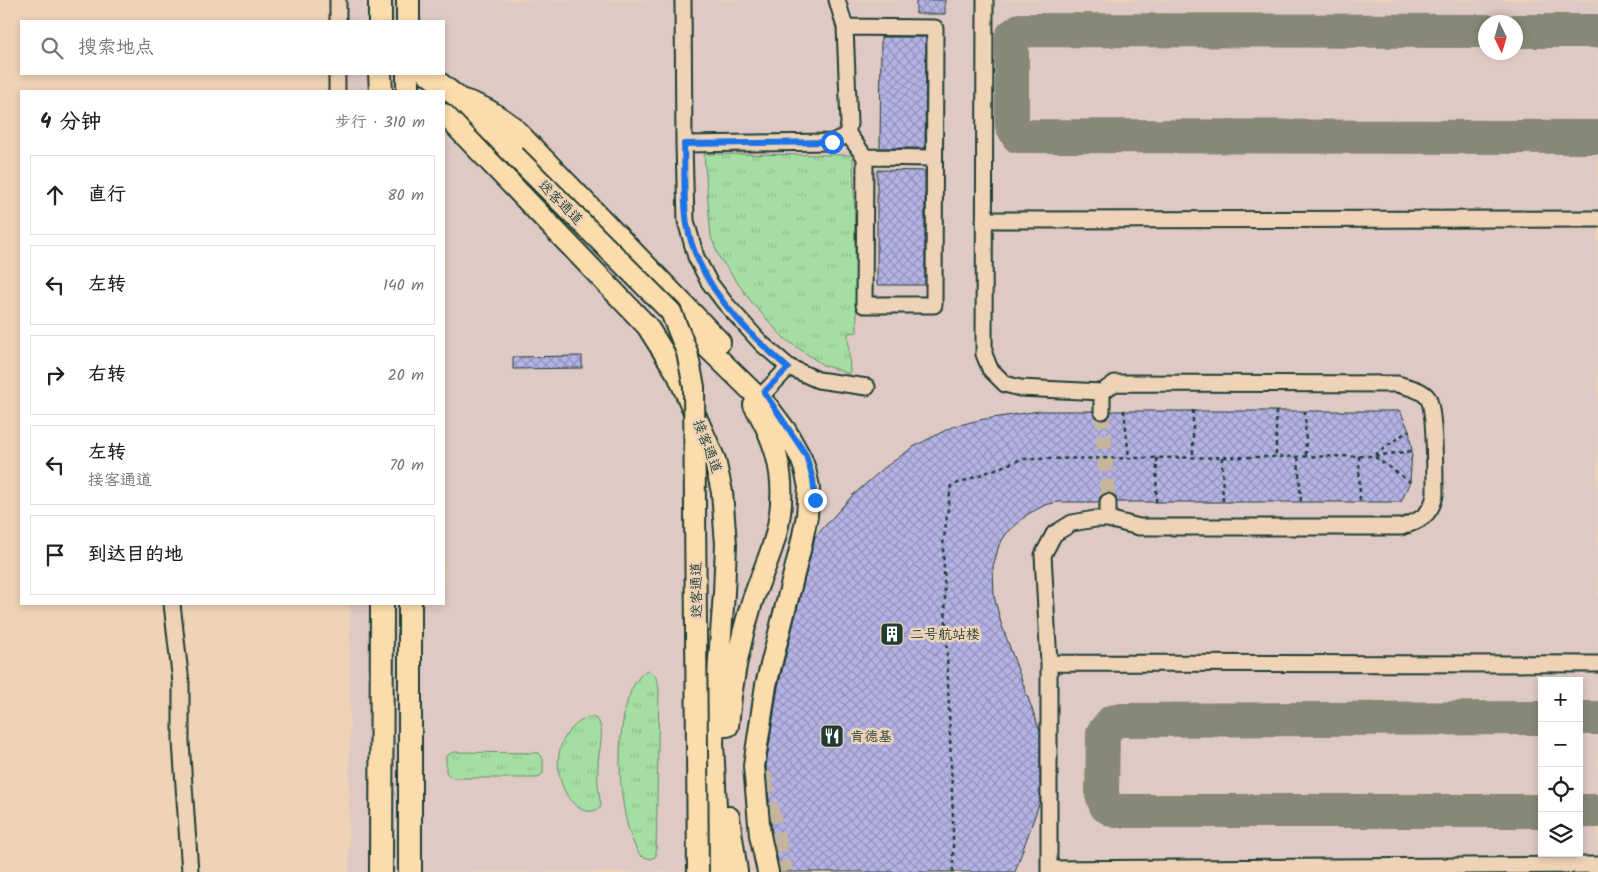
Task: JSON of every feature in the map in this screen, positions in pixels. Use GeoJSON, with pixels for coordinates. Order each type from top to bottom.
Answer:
{"type":"FeatureCollection","features":[{"type":"Feature","properties":{"kind":"highway"},"geometry":{"type":"LineString","coordinates":[[380,0],[380,20]]}},
{"type":"Feature","properties":{"kind":"highway"},"geometry":{"type":"LineString","coordinates":[[408,0],[408,20]]}},
{"type":"Feature","properties":{"kind":"highway"},"geometry":{"type":"LineString","coordinates":[[381,872],[382,605]]}},
{"type":"Feature","properties":{"kind":"highway"},"geometry":{"type":"LineString","coordinates":[[410,605],[410,872]]}},
{"type":"Feature","properties":{"kind":"main road"},"geometry":{"type":"LineString","coordinates":[[429,75],[460,98],[478,103],[490,109],[512,126],[746,368],[801,445],[810,465],[815,500],[807,548]]}},
{"type":"Feature","properties":{"kind":"main road"},"geometry":{"type":"LineString","coordinates":[[381,85],[409,86]]}},
{"type":"Feature","properties":{"kind":"main road","name":"送客通道"},"geometry":{"type":"LineString","coordinates":[[460,98],[670,312],[768,407],[786,431],[803,463],[809,487],[807,516],[766,685],[754,766],[760,835],[768,872]]}},
{"type":"Feature","properties":{"kind":"main road","name":"接客通道"},"geometry":{"type":"LineString","coordinates":[[445,115],[647,326],[678,375],[714,460],[722,492],[726,544],[713,742],[719,872]]}},
{"type":"Feature","properties":{"kind":"main road","name":"送客通道"},"geometry":{"type":"LineString","coordinates":[[670,312],[687,352],[694,387],[698,872]]}},
{"type":"Feature","properties":{"kind":"main road","name":"送客通道"},"geometry":{"type":"LineString","coordinates":[[738,379],[762,418],[770,436],[780,472],[782,493],[780,517],[772,547],[752,602],[739,649],[730,700],[724,781],[731,840],[738,872]]}},
{"type":"Feature","properties":{"kind":"street"},"geometry":{"type":"LineString","coordinates":[[338,0],[338,20]]}},
{"type":"Feature","properties":{"kind":"street"},"geometry":{"type":"LineString","coordinates":[[683,0],[686,221],[696,257],[709,282],[726,303],[762,344],[788,368],[818,380],[866,387]]}},
{"type":"Feature","properties":{"kind":"street"},"geometry":{"type":"LineString","coordinates":[[837,0],[845,27],[848,134],[864,157],[864,305],[934,305],[935,28],[845,27]]}},
{"type":"Feature","properties":{"kind":"street"},"geometry":{"type":"LineString","coordinates":[[985,0],[984,354],[990,369],[1005,384],[1020,388],[1102,392],[1115,383],[1397,384],[1416,389],[1428,398],[1432,415],[1434,503],[1426,514],[1416,522],[1401,527],[1139,527],[1108,519],[1095,519],[1072,523],[1054,534],[1043,555],[1049,663],[1049,871],[1598,865]]}},
{"type":"Feature","properties":{"kind":"street"},"geometry":{"type":"LineString","coordinates":[[337,75],[337,90]]}},
{"type":"Feature","properties":{"kind":"street"},"geometry":{"type":"LineString","coordinates":[[684,144],[832,142],[848,134]]}},
{"type":"Feature","properties":{"kind":"street"},"geometry":{"type":"LineString","coordinates":[[864,157],[934,158]]}},
{"type":"Feature","properties":{"kind":"street"},"geometry":{"type":"LineString","coordinates":[[984,220],[1598,219]]}},
{"type":"Feature","properties":{"kind":"street"},"geometry":{"type":"LineString","coordinates":[[764,392],[788,368]]}},
{"type":"Feature","properties":{"kind":"street"},"geometry":{"type":"LineString","coordinates":[[1102,392],[1102,411]]}},
{"type":"Feature","properties":{"kind":"street"},"geometry":{"type":"LineString","coordinates":[[1108,502],[1108,519]]}},
{"type":"Feature","properties":{"kind":"street"},"geometry":{"type":"LineString","coordinates":[[172,605],[181,683],[181,742],[190,872]]}},
{"type":"Feature","properties":{"kind":"street"},"geometry":{"type":"LineString","coordinates":[[1049,663],[1598,664]]}},
{"type":"Feature","properties":{"kind":"path"},"geometry":{"type":"LineString","coordinates":[[1124,410],[1130,458]]}},
{"type":"Feature","properties":{"kind":"path"},"geometry":{"type":"LineString","coordinates":[[1193,410],[1193,458]]}},
{"type":"Feature","properties":{"kind":"path"},"geometry":{"type":"LineString","coordinates":[[1276,410],[1276,457]]}},
{"type":"Feature","properties":{"kind":"path"},"geometry":{"type":"LineString","coordinates":[[1305,410],[1306,457]]}},
{"type":"Feature","properties":{"kind":"path"},"geometry":{"type":"LineString","coordinates":[[1374,456],[1408,430]]}},
{"type":"Feature","properties":{"kind":"path"},"geometry":{"type":"LineString","coordinates":[[953,872],[953,819],[943,545],[951,486],[1022,459],[1374,456],[1412,451]]}},
{"type":"Feature","properties":{"kind":"path"},"geometry":{"type":"LineString","coordinates":[[1359,456],[1360,502]]}},
{"type":"Feature","properties":{"kind":"path"},"geometry":{"type":"LineString","coordinates":[[1374,456],[1410,482]]}},
{"type":"Feature","properties":{"kind":"path"},"geometry":{"type":"LineString","coordinates":[[1298,457],[1300,502]]}},
{"type":"Feature","properties":{"kind":"path"},"geometry":{"type":"LineString","coordinates":[[1156,502],[1157,458]]}},
{"type":"Feature","properties":{"kind":"path"},"geometry":{"type":"LineString","coordinates":[[1222,458],[1223,502]]}},
{"type":"Feature","properties":{"kind":"shaded area"},"geometry":{"type":"Polygon","coordinates":[[[347,0],[1598,0],[1598,872],[349,872],[350,605],[445,605],[445,90],[348,90],[348,75],[445,75],[445,20],[347,20],[347,0]]]}},
{"type":"Feature","properties":{"kind":"green space"},"geometry":{"type":"Polygon","coordinates":[[[704,154],[853,155],[857,332],[848,333],[850,374],[823,365],[785,339],[752,303],[719,257],[711,237],[704,154]]]}},
{"type":"Feature","properties":{"kind":"green space"},"geometry":{"type":"Polygon","coordinates":[[[647,670],[653,673],[659,689],[656,856],[651,859],[641,856],[632,840],[621,790],[620,760],[626,705],[635,684],[647,670]]]}},
{"type":"Feature","properties":{"kind":"green space"},"geometry":{"type":"Polygon","coordinates":[[[589,717],[597,720],[601,727],[598,789],[601,804],[600,808],[588,811],[576,806],[567,795],[560,779],[558,762],[562,744],[571,729],[589,717]]]}},
{"type":"Feature","properties":{"kind":"green space"},"geometry":{"type":"Polygon","coordinates":[[[454,752],[539,753],[543,759],[543,773],[538,778],[452,778],[446,772],[446,756],[454,752]]]}},
{"type":"Feature","properties":{"kind":"building"},"geometry":{"type":"Polygon","coordinates":[[[916,0],[945,0],[945,14],[916,14],[916,0]]]}},
{"type":"Feature","properties":{"kind":"building"},"geometry":{"type":"Polygon","coordinates":[[[881,37],[926,37],[925,148],[880,148],[881,37]]]}},
{"type":"Feature","properties":{"kind":"building"},"geometry":{"type":"Polygon","coordinates":[[[877,170],[925,171],[925,285],[877,285],[877,170]]]}},
{"type":"Feature","properties":{"kind":"building"},"geometry":{"type":"Polygon","coordinates":[[[582,356],[582,368],[513,369],[513,357],[582,356]]]}},
{"type":"Feature","properties":{"kind":"building","name":"二号航站楼"},"geometry":{"type":"Polygon","coordinates":[[[1039,411],[1093,411],[1097,419],[1102,420],[1110,416],[1111,411],[1400,411],[1409,430],[1412,451],[1410,482],[1401,502],[1117,502],[1113,494],[1108,493],[1100,497],[1099,502],[1058,502],[1045,505],[1028,514],[1006,534],[999,545],[993,567],[994,596],[1001,623],[1040,731],[1040,801],[1015,872],[780,872],[772,833],[766,766],[778,687],[815,537],[852,496],[884,468],[915,446],[952,427],[979,420],[1039,411]]]}},
{"type":"Feature","properties":{"kind":"taxiway"},"geometry":{"type":"LineString","coordinates":[[1478,31],[1020,30],[1012,36],[1012,125],[1018,136],[1598,137]]}},
{"type":"Feature","properties":{"kind":"taxiway"},"geometry":{"type":"LineString","coordinates":[[1523,31],[1598,31]]}},
{"type":"Feature","properties":{"kind":"taxiway"},"geometry":{"type":"LineString","coordinates":[[1538,718],[1122,720],[1112,722],[1103,733],[1102,795],[1106,806],[1115,811],[1538,811]]}},
{"type":"Feature","properties":{"kind":"taxiway"},"geometry":{"type":"LineString","coordinates":[[1583,718],[1598,718]]}},
{"type":"Feature","properties":{"kind":"taxiway"},"geometry":{"type":"LineString","coordinates":[[1583,811],[1598,811]]}},
{"type":"Feature","properties":{"kind":"tunnel"},"geometry":{"type":"LineString","coordinates":[[1102,411],[1108,502]]}},
{"type":"Feature","properties":{"kind":"tunnel"},"geometry":{"type":"LineString","coordinates":[[761,774],[783,872]]}},
{"type":"Feature","properties":{"kind":"place","name":"二号航站楼"},"geometry":{"type":"Point","coordinates":[892,634]}},
{"type":"Feature","properties":{"kind":"place","name":"肯德基"},"geometry":{"type":"Point","coordinates":[832,736]}},
{"type":"Feature","properties":{"kind":"route"},"geometry":{"type":"LineString","coordinates":[[815,500],[813,479],[806,455],[764,392],[788,368],[762,344],[726,303],[709,282],[696,257],[686,221],[684,144],[832,142]]}}]}
